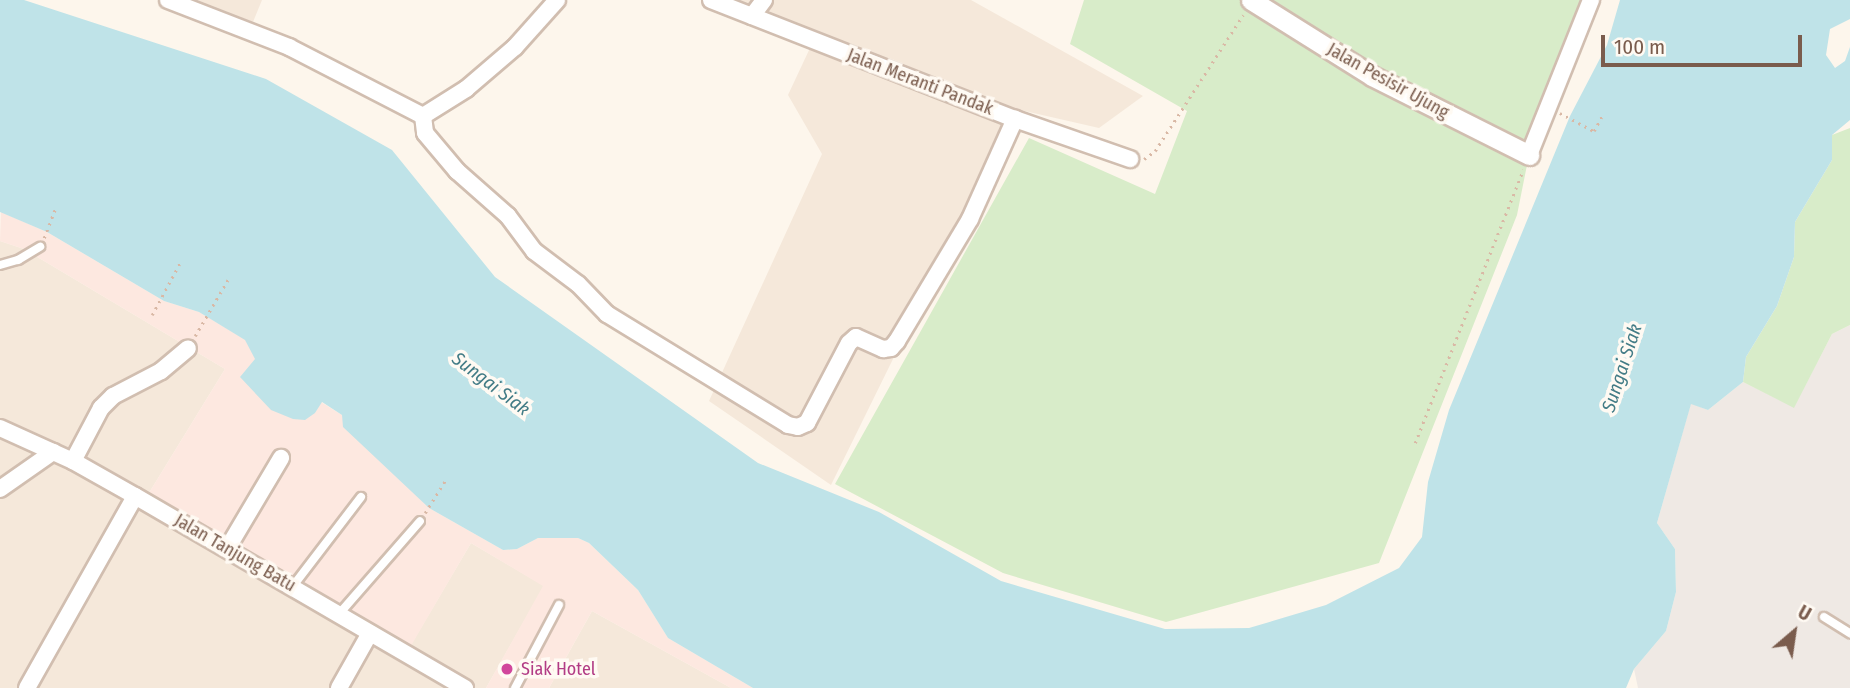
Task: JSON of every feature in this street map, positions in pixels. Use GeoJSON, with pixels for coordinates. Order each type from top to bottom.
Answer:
{"type":"FeatureCollection","features":[{"type":"Feature","properties":{"kind":"street"},"geometry":{"type":"LineString","coordinates":[[168,0],[289,47],[423,116]]}},
{"type":"Feature","properties":{"kind":"street"},"geometry":{"type":"LineString","coordinates":[[423,116],[466,89],[505,56],[557,0]]}},
{"type":"Feature","properties":{"kind":"street","name":"Jalan Meranti Pandak"},"geometry":{"type":"LineString","coordinates":[[711,0],[1015,118],[1130,159]]}},
{"type":"Feature","properties":{"kind":"street"},"geometry":{"type":"LineString","coordinates":[[752,16],[764,0]]}},
{"type":"Feature","properties":{"kind":"street","name":"Jalan Pesisir Ujung"},"geometry":{"type":"LineString","coordinates":[[1252,0],[1372,76],[1529,155]]}},
{"type":"Feature","properties":{"kind":"street"},"geometry":{"type":"LineString","coordinates":[[1529,155],[1591,0]]}},
{"type":"Feature","properties":{"kind":"street"},"geometry":{"type":"LineString","coordinates":[[423,116],[425,133],[457,171],[508,216],[534,251],[578,285],[607,314],[788,425],[798,427],[807,423],[849,343],[856,337],[883,349],[891,348],[897,341],[970,219],[1015,118]]}},
{"type":"Feature","properties":{"kind":"street"},"geometry":{"type":"LineString","coordinates":[[73,461],[101,408],[113,396],[161,371],[188,348]]}},
{"type":"Feature","properties":{"kind":"street","name":"Jalan Tanjung Batu"},"geometry":{"type":"LineString","coordinates":[[0,428],[73,461],[293,586],[464,688]]}},
{"type":"Feature","properties":{"kind":"street"},"geometry":{"type":"LineString","coordinates":[[0,489],[53,453]]}},
{"type":"Feature","properties":{"kind":"street"},"geometry":{"type":"LineString","coordinates":[[227,549],[281,458]]}},
{"type":"Feature","properties":{"kind":"street"},"geometry":{"type":"LineString","coordinates":[[27,688],[135,496]]}},
{"type":"Feature","properties":{"kind":"street"},"geometry":{"type":"LineString","coordinates":[[339,688],[370,633]]}},
{"type":"Feature","properties":{"kind":"lane"},"geometry":{"type":"LineString","coordinates":[[0,265],[18,260],[40,247]]}},
{"type":"Feature","properties":{"kind":"lane"},"geometry":{"type":"LineString","coordinates":[[293,586],[361,497]]}},
{"type":"Feature","properties":{"kind":"lane"},"geometry":{"type":"LineString","coordinates":[[339,614],[420,521]]}},
{"type":"Feature","properties":{"kind":"lane"},"geometry":{"type":"LineString","coordinates":[[515,688],[559,605]]}},
{"type":"Feature","properties":{"kind":"lane"},"geometry":{"type":"LineString","coordinates":[[1824,617],[1850,633]]}},
{"type":"Feature","properties":{"kind":"path"},"geometry":{"type":"LineString","coordinates":[[1130,159],[1143,160],[1155,151],[1252,0]]}},
{"type":"Feature","properties":{"kind":"path"},"geometry":{"type":"LineString","coordinates":[[1568,117],[1594,131],[1602,116]]}},
{"type":"Feature","properties":{"kind":"path"},"geometry":{"type":"LineString","coordinates":[[1415,443],[1529,155]]}},
{"type":"Feature","properties":{"kind":"path"},"geometry":{"type":"LineString","coordinates":[[40,247],[55,209]]}},
{"type":"Feature","properties":{"kind":"path"},"geometry":{"type":"LineString","coordinates":[[152,315],[181,261]]}},
{"type":"Feature","properties":{"kind":"path"},"geometry":{"type":"LineString","coordinates":[[188,348],[230,276]]}},
{"type":"Feature","properties":{"kind":"path"},"geometry":{"type":"LineString","coordinates":[[420,521],[446,478]]}},
{"type":"Feature","properties":{"kind":"shaded area"},"geometry":{"type":"Polygon","coordinates":[[[192,0],[262,0],[253,22],[192,0]]]}},
{"type":"Feature","properties":{"kind":"shaded area"},"geometry":{"type":"Polygon","coordinates":[[[704,0],[971,0],[1143,96],[1099,128],[1016,109],[831,485],[709,401],[822,154],[788,95],[810,48],[704,0]]]}},
{"type":"Feature","properties":{"kind":"shaded area"},"geometry":{"type":"Polygon","coordinates":[[[1,212],[47,232],[164,301],[199,312],[246,340],[256,359],[315,413],[321,402],[342,415],[429,508],[503,550],[517,549],[538,538],[578,538],[589,543],[638,590],[668,638],[753,688],[731,688],[592,611],[549,688],[486,688],[543,586],[471,543],[405,656],[144,501],[225,369],[24,249],[0,241],[1,212]]]}},
{"type":"Feature","properties":{"kind":"shaded area"},"geometry":{"type":"Polygon","coordinates":[[[0,241],[24,249],[225,369],[144,501],[405,655],[471,543],[544,586],[486,688],[0,688],[0,241]]]}},
{"type":"Feature","properties":{"kind":"shaded area"},"geometry":{"type":"Polygon","coordinates":[[[1850,325],[1850,688],[1638,688],[1634,669],[1666,631],[1676,592],[1675,549],[1657,523],[1691,403],[1708,410],[1743,382],[1794,407],[1832,334],[1850,325]]]}},
{"type":"Feature","properties":{"kind":"shaded area"},"geometry":{"type":"Polygon","coordinates":[[[592,611],[731,688],[549,688],[592,611]]]}},
{"type":"Feature","properties":{"kind":"green space"},"geometry":{"type":"Polygon","coordinates":[[[1084,0],[1591,0],[1529,155],[1517,215],[1379,563],[1166,622],[1003,573],[835,484],[1029,138],[1155,194],[1187,111],[1070,44],[1084,0]]]}},
{"type":"Feature","properties":{"kind":"green space"},"geometry":{"type":"Polygon","coordinates":[[[1850,128],[1850,325],[1832,334],[1794,408],[1743,382],[1746,357],[1777,306],[1794,257],[1795,222],[1832,160],[1832,135],[1850,128]]]}},
{"type":"Feature","properties":{"kind":"water","name":"Sungai Siak"},"geometry":{"type":"Polygon","coordinates":[[[0,0],[24,0],[266,79],[392,150],[495,277],[758,463],[879,512],[1001,581],[1165,629],[1249,628],[1326,605],[1399,568],[1422,537],[1428,482],[1449,410],[1570,116],[1607,45],[1620,0],[1850,0],[1850,19],[1830,29],[1826,55],[1835,68],[1845,61],[1850,47],[1850,120],[1832,135],[1832,160],[1795,222],[1794,257],[1777,306],[1746,357],[1743,382],[1708,410],[1691,404],[1657,523],[1675,549],[1676,592],[1666,631],[1634,669],[1626,688],[753,688],[668,638],[638,590],[589,543],[578,538],[538,538],[517,549],[503,550],[429,508],[343,427],[342,415],[322,402],[315,413],[305,420],[293,419],[271,410],[240,377],[255,359],[245,340],[199,312],[164,301],[47,232],[0,212],[0,0]]]}},
{"type":"Feature","properties":{"kind":"place","name":"Siak Hotel"},"geometry":{"type":"Point","coordinates":[507,669]}}]}
